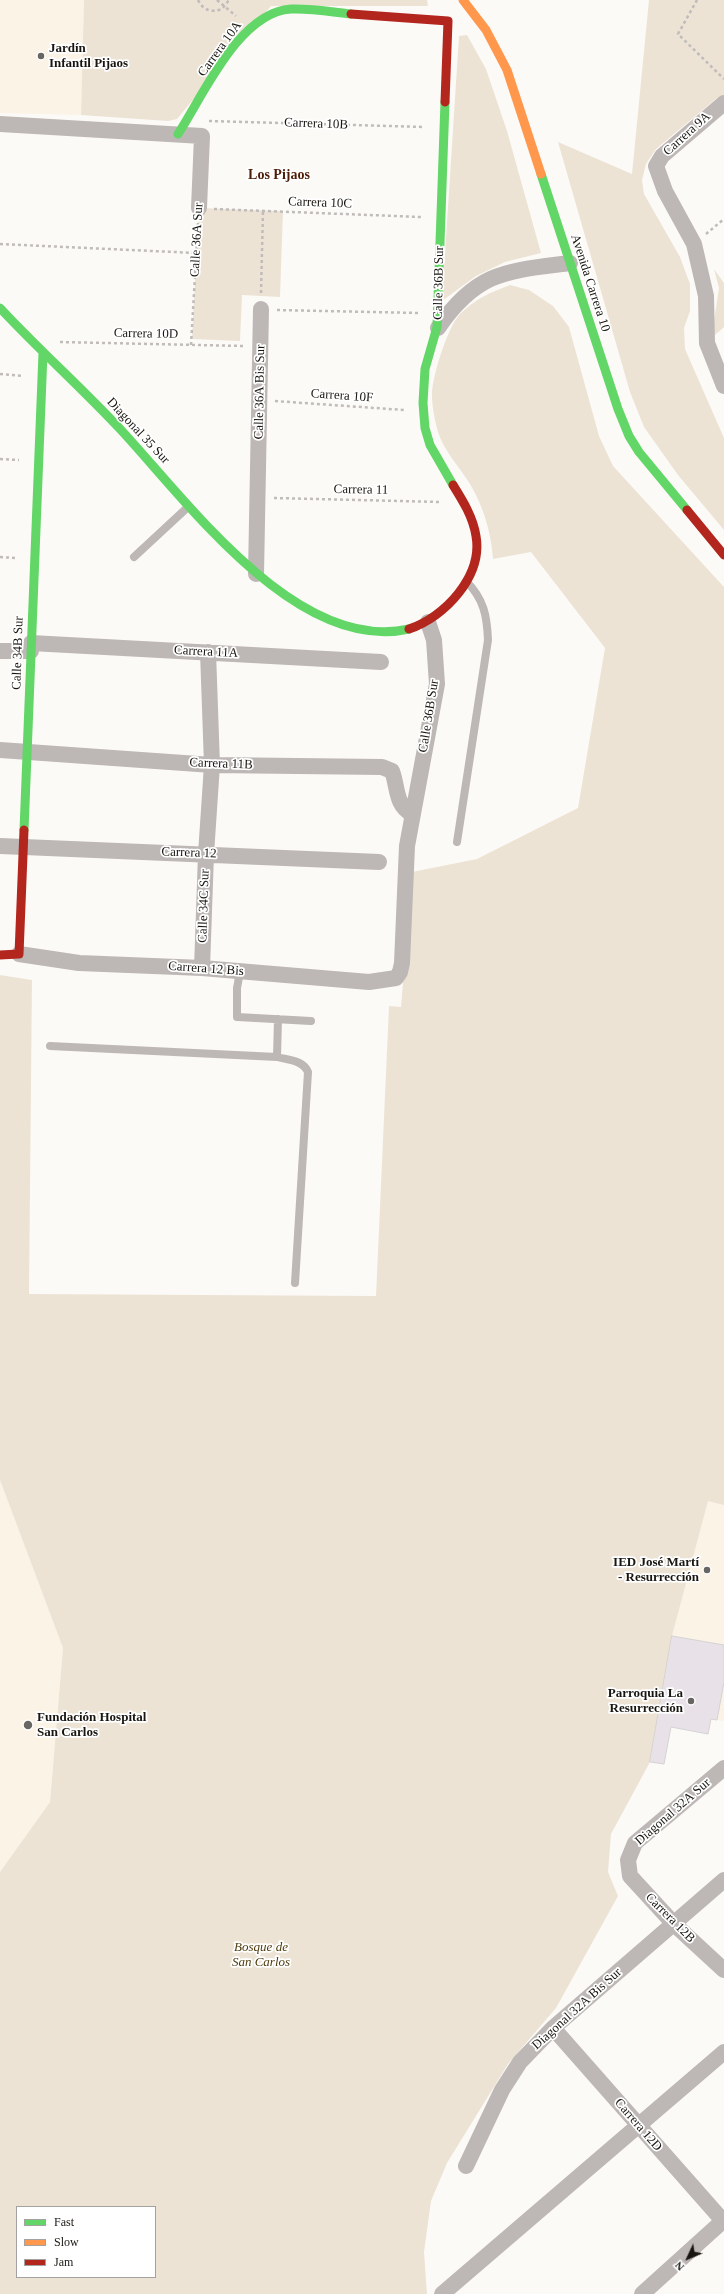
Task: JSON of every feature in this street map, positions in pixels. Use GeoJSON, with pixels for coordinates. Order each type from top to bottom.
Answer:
{"type":"FeatureCollection","features":[{"type":"Feature","properties":{"kind":"street","name":"Avenida Carrera 10"},"geometry":{"type":"LineString","coordinates":[[464,0],[486,30],[507,70],[618,409],[629,436],[655,474],[724,555]]}},
{"type":"Feature","properties":{"kind":"street","name":"Carrera 10A"},"geometry":{"type":"LineString","coordinates":[[178,134],[246,32],[259,20],[276,11],[291,9],[448,21]]}},
{"type":"Feature","properties":{"kind":"street","name":"Calle 36B Sur"},"geometry":{"type":"LineString","coordinates":[[402,963],[405,864],[412,814],[437,684],[434,640],[428,622],[441,611],[466,581],[472,570],[476,556],[477,540],[474,523],[464,502],[443,472],[432,450],[425,431],[423,411],[426,361],[438,320],[440,218],[448,21]]}},
{"type":"Feature","properties":{"kind":"street","name":"Carrera 9A"},"geometry":{"type":"LineString","coordinates":[[724,103],[662,156],[656,166],[664,191],[694,244],[706,290],[707,343],[724,386]]}},
{"type":"Feature","properties":{"kind":"street"},"geometry":{"type":"LineString","coordinates":[[0,124],[178,134]]}},
{"type":"Feature","properties":{"kind":"street","name":"Calle 36A Sur"},"geometry":{"type":"LineString","coordinates":[[178,134],[202,136],[198,208]]}},
{"type":"Feature","properties":{"kind":"street"},"geometry":{"type":"LineString","coordinates":[[438,320],[480,283],[499,275],[523,269],[570,263]]}},
{"type":"Feature","properties":{"kind":"street","name":"Diagonal 35 Sur"},"geometry":{"type":"LineString","coordinates":[[0,308],[42,353],[119,429],[189,505],[256,574],[297,603],[324,619],[347,627],[370,632],[390,632],[405,630],[428,622]]}},
{"type":"Feature","properties":{"kind":"street","name":"Calle 36A Bis Sur"},"geometry":{"type":"LineString","coordinates":[[256,574],[261,310]]}},
{"type":"Feature","properties":{"kind":"street","name":"Calle 34B Sur"},"geometry":{"type":"LineString","coordinates":[[19,954],[42,353]]}},
{"type":"Feature","properties":{"kind":"street","name":"Carrera 11A"},"geometry":{"type":"LineString","coordinates":[[0,651],[31,647],[208,652],[381,662]]}},
{"type":"Feature","properties":{"kind":"street","name":"Calle 34C Sur"},"geometry":{"type":"LineString","coordinates":[[202,968],[206,854],[212,765],[208,652]]}},
{"type":"Feature","properties":{"kind":"street","name":"Carrera 11B"},"geometry":{"type":"LineString","coordinates":[[0,750],[212,765],[388,768],[392,771],[400,802],[405,810],[412,814]]}},
{"type":"Feature","properties":{"kind":"street","name":"Carrera 12"},"geometry":{"type":"LineString","coordinates":[[0,846],[379,862]]}},
{"type":"Feature","properties":{"kind":"street","name":"Carrera 12 Bis"},"geometry":{"type":"LineString","coordinates":[[0,955],[19,954],[79,963],[202,968],[369,982],[396,978],[400,972],[402,963]]}},
{"type":"Feature","properties":{"kind":"street","name":"Diagonal 32A Sur"},"geometry":{"type":"LineString","coordinates":[[628,1860],[635,1843],[724,1768]]}},
{"type":"Feature","properties":{"kind":"street","name":"Carrera 12B"},"geometry":{"type":"LineString","coordinates":[[628,1860],[630,1876],[674,1924],[724,1970]]}},
{"type":"Feature","properties":{"kind":"street","name":"Diagonal 32A Bis Sur"},"geometry":{"type":"LineString","coordinates":[[466,2166],[502,2090],[520,2062],[553,2028],[724,1880]]}},
{"type":"Feature","properties":{"kind":"street","name":"Carrera 12D"},"geometry":{"type":"LineString","coordinates":[[553,2028],[724,2221]]}},
{"type":"Feature","properties":{"kind":"street"},"geometry":{"type":"LineString","coordinates":[[444,2293],[724,2052]]}},
{"type":"Feature","properties":{"kind":"street"},"geometry":{"type":"LineString","coordinates":[[642,2294],[724,2221]]}},
{"type":"Feature","properties":{"kind":"lane"},"geometry":{"type":"LineString","coordinates":[[134,557],[189,505]]}},
{"type":"Feature","properties":{"kind":"lane"},"geometry":{"type":"LineString","coordinates":[[457,842],[488,640],[484,607],[478,595],[466,581]]}},
{"type":"Feature","properties":{"kind":"lane"},"geometry":{"type":"LineString","coordinates":[[240,972],[237,988],[237,1017],[310,1021]]}},
{"type":"Feature","properties":{"kind":"lane"},"geometry":{"type":"LineString","coordinates":[[277,1057],[278,1019]]}},
{"type":"Feature","properties":{"kind":"lane"},"geometry":{"type":"LineString","coordinates":[[50,1046],[277,1057],[300,1062],[305,1066],[308,1072],[295,1283]]}},
{"type":"Feature","properties":{"kind":"path"},"geometry":{"type":"LineString","coordinates":[[198,0],[201,6],[211,11],[222,9],[229,0]]}},
{"type":"Feature","properties":{"kind":"path"},"geometry":{"type":"LineString","coordinates":[[697,0],[678,34],[724,79]]}},
{"type":"Feature","properties":{"kind":"path","name":"Carrera 10B"},"geometry":{"type":"LineString","coordinates":[[187,120],[444,128]]}},
{"type":"Feature","properties":{"kind":"path","name":"Carrera 10C"},"geometry":{"type":"LineString","coordinates":[[198,208],[440,218]]}},
{"type":"Feature","properties":{"kind":"path","name":"Calle 36A Sur"},"geometry":{"type":"LineString","coordinates":[[191,345],[198,208]]}},
{"type":"Feature","properties":{"kind":"path"},"geometry":{"type":"LineString","coordinates":[[263,211],[261,310],[438,320]]}},
{"type":"Feature","properties":{"kind":"path"},"geometry":{"type":"LineString","coordinates":[[694,244],[724,219]]}},
{"type":"Feature","properties":{"kind":"path"},"geometry":{"type":"LineString","coordinates":[[0,244],[196,254]]}},
{"type":"Feature","properties":{"kind":"path","name":"Carrera 10D"},"geometry":{"type":"LineString","coordinates":[[31,341],[260,346]]}},
{"type":"Feature","properties":{"kind":"path","name":"Carrera 10F"},"geometry":{"type":"LineString","coordinates":[[260,400],[423,411]]}},
{"type":"Feature","properties":{"kind":"path","name":"Carrera 11"},"geometry":{"type":"LineString","coordinates":[[257,498],[464,502]]}},
{"type":"Feature","properties":{"kind":"shaded area","name":"Jardín Infantil Pijaos"},"geometry":{"type":"Polygon","coordinates":[[[0,0],[84,0],[81,115],[0,113],[0,0]]]}},
{"type":"Feature","properties":{"kind":"shaded area","name":"Fundación Hospital San Carlos"},"geometry":{"type":"Polygon","coordinates":[[[0,1480],[63,1648],[50,1802],[0,1872],[0,1480]]]}},
{"type":"Feature","properties":{"kind":"shaded area","name":"IED José Martí - Resurrección"},"geometry":{"type":"Polygon","coordinates":[[[708,1500],[724,1505],[724,1645],[672,1636],[708,1500]]]}},
{"type":"Feature","properties":{"kind":"shaded area"},"geometry":{"type":"Polygon","coordinates":[[[724,1682],[724,1721],[717,1720],[724,1682]]]}},
{"type":"Feature","properties":{"kind":"green space"},"geometry":{"type":"Polygon","coordinates":[[[84,0],[427,0],[428,6],[271,6],[177,119],[168,121],[81,115],[84,0]]]}},
{"type":"Feature","properties":{"kind":"green space"},"geometry":{"type":"Polygon","coordinates":[[[649,0],[724,0],[724,96],[717,98],[656,149],[646,164],[642,180],[644,194],[680,257],[690,284],[690,311],[684,328],[685,349],[724,438],[724,530],[678,475],[644,427],[630,392],[558,142],[632,174],[649,0]]]}},
{"type":"Feature","properties":{"kind":"green space"},"geometry":{"type":"Polygon","coordinates":[[[467,35],[486,69],[507,131],[541,253],[505,262],[476,276],[442,301],[459,36],[467,35]]]}},
{"type":"Feature","properties":{"kind":"green space"},"geometry":{"type":"Polygon","coordinates":[[[199,208],[283,211],[280,297],[242,295],[240,341],[192,339],[199,208]]]}},
{"type":"Feature","properties":{"kind":"green space"},"geometry":{"type":"Polygon","coordinates":[[[714,269],[724,283],[724,327],[715,335],[713,327],[719,288],[714,269]]]}},
{"type":"Feature","properties":{"kind":"green space","name":"Bosque de San Carlos"},"geometry":{"type":"Polygon","coordinates":[[[510,285],[529,290],[553,306],[569,327],[599,436],[613,466],[724,587],[724,1505],[708,1501],[672,1636],[650,1762],[611,1834],[608,1872],[618,1896],[556,2008],[508,2064],[447,2163],[431,2201],[424,2252],[427,2294],[0,2294],[0,1872],[50,1802],[63,1648],[0,1480],[0,975],[32,980],[29,1294],[376,1296],[389,1006],[401,1007],[412,872],[477,859],[578,808],[605,648],[531,552],[493,559],[491,539],[483,511],[470,484],[444,446],[438,432],[433,405],[432,388],[441,353],[455,320],[471,304],[490,293],[510,285]]]}},
{"type":"Feature","properties":{"kind":"building","name":"Parroquia La Resurrección"},"geometry":{"type":"Polygon","coordinates":[[[672,1636],[724,1645],[724,1682],[717,1720],[711,1719],[708,1734],[671,1727],[664,1764],[650,1762],[672,1636]]]}},
{"type":"Feature","properties":{"kind":"traffic: fast"},"geometry":{"type":"LineString","coordinates":[[178,134],[224,58],[255,24],[272,14],[291,9],[351,14]]}},
{"type":"Feature","properties":{"kind":"traffic: fast"},"geometry":{"type":"LineString","coordinates":[[445,102],[437,327],[425,369],[423,403],[425,428],[430,445],[453,485]]}},
{"type":"Feature","properties":{"kind":"traffic: fast"},"geometry":{"type":"LineString","coordinates":[[541,174],[618,409],[629,436],[639,452],[687,510]]}},
{"type":"Feature","properties":{"kind":"traffic: fast"},"geometry":{"type":"LineString","coordinates":[[0,308],[106,414],[212,531],[248,566],[286,596],[326,618],[367,631],[409,629]]}},
{"type":"Feature","properties":{"kind":"traffic: fast"},"geometry":{"type":"LineString","coordinates":[[24,830],[43,353]]}},
{"type":"Feature","properties":{"kind":"traffic: slow"},"geometry":{"type":"LineString","coordinates":[[463,0],[486,30],[507,70],[541,174]]}},
{"type":"Feature","properties":{"kind":"traffic: jam"},"geometry":{"type":"LineString","coordinates":[[351,14],[448,21],[445,102]]}},
{"type":"Feature","properties":{"kind":"traffic: jam"},"geometry":{"type":"LineString","coordinates":[[409,629],[423,623],[448,605],[459,593],[474,566],[477,551],[475,529],[467,509],[453,485]]}},
{"type":"Feature","properties":{"kind":"traffic: jam"},"geometry":{"type":"LineString","coordinates":[[687,510],[724,555]]}},
{"type":"Feature","properties":{"kind":"traffic: jam"},"geometry":{"type":"LineString","coordinates":[[0,955],[19,954],[24,830]]}},
{"type":"Feature","properties":{"kind":"place","name":"Jardín Infantil Pijaos"},"geometry":{"type":"Point","coordinates":[41,56]}},
{"type":"Feature","properties":{"kind":"place","name":"IED José Martí - Resurrección"},"geometry":{"type":"Point","coordinates":[707,1570]}},
{"type":"Feature","properties":{"kind":"place","name":"Parroquia La Resurrección"},"geometry":{"type":"Point","coordinates":[691,1701]}},
{"type":"Feature","properties":{"kind":"place","name":"Fundación Hospital San Carlos"},"geometry":{"type":"Point","coordinates":[28,1725]}},
{"type":"Feature","properties":{"kind":"district","name":"Los Pijaos"},"geometry":{"type":"Point","coordinates":[279,175]}}]}
